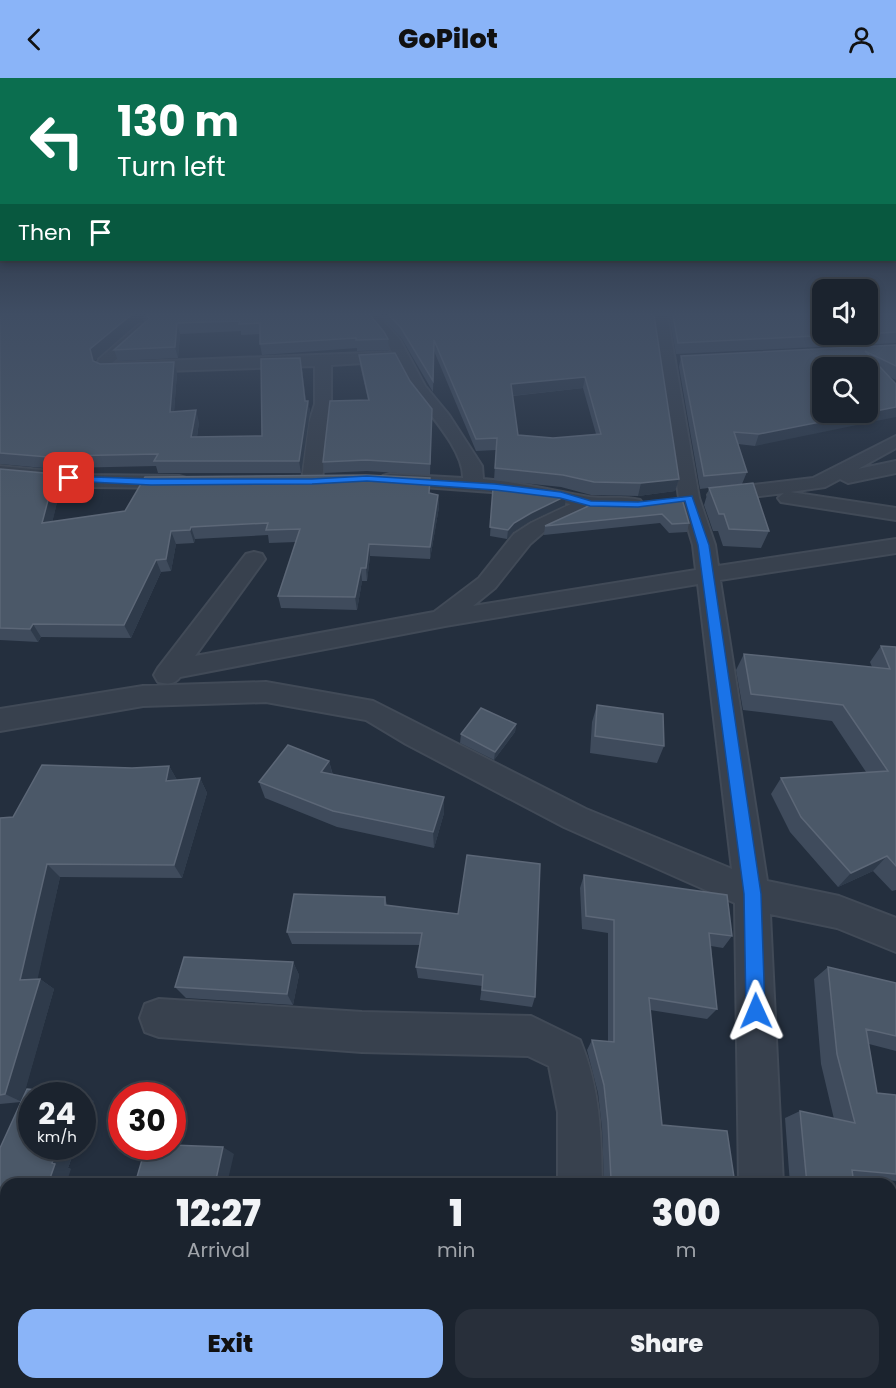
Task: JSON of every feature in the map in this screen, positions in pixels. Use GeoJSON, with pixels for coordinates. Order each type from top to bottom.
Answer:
{"type":"FeatureCollection","features":[{"type":"Feature","properties":{"kind":"street"},"geometry":{"type":"LineString","coordinates":[[312,481],[318,423],[323,404],[323,376]]}},
{"type":"Feature","properties":{"kind":"street"},"geometry":{"type":"LineString","coordinates":[[413,376],[473,466],[473,485]]}},
{"type":"Feature","properties":{"kind":"street"},"geometry":{"type":"LineString","coordinates":[[673,376],[672,500],[704,545],[752,894],[761,1178]]}},
{"type":"Feature","properties":{"kind":"street"},"geometry":{"type":"LineString","coordinates":[[818,483],[896,441]]}},
{"type":"Feature","properties":{"kind":"street"},"geometry":{"type":"LineString","coordinates":[[367,478],[473,485],[561,495],[590,503],[638,504],[818,483],[896,467]]}},
{"type":"Feature","properties":{"kind":"street"},"geometry":{"type":"LineString","coordinates":[[0,472],[92,481],[199,482]]}},
{"type":"Feature","properties":{"kind":"street"},"geometry":{"type":"LineString","coordinates":[[290,481],[334,480]]}},
{"type":"Feature","properties":{"kind":"street"},"geometry":{"type":"LineString","coordinates":[[738,494],[822,502],[896,514]]}},
{"type":"Feature","properties":{"kind":"street"},"geometry":{"type":"LineString","coordinates":[[441,619],[487,583],[522,539],[538,527],[590,503]]}},
{"type":"Feature","properties":{"kind":"street"},"geometry":{"type":"LineString","coordinates":[[173,669],[441,619],[896,546]]}},
{"type":"Feature","properties":{"kind":"street"},"geometry":{"type":"LineString","coordinates":[[143,696],[173,669],[254,559]]}},
{"type":"Feature","properties":{"kind":"street"},"geometry":{"type":"LineString","coordinates":[[0,720],[143,696],[266,692],[373,711],[416,736],[575,818],[752,894],[839,912],[896,935]]}},
{"type":"Feature","properties":{"kind":"street"},"geometry":{"type":"LineString","coordinates":[[159,1018],[362,1032],[531,1036],[566,1054],[579,1112],[580,1178]]}},
{"type":"Feature","properties":{"kind":"building"},"geometry":{"type":"Polygon","coordinates":[[[0,376],[173,376],[170,412],[196,410],[191,437],[262,436],[261,376],[302,376],[305,401],[308,401],[299,461],[154,461],[158,454],[60,456],[60,458],[0,453],[0,376]]]}},
{"type":"Feature","properties":{"kind":"building"},"geometry":{"type":"Polygon","coordinates":[[[364,376],[407,376],[432,409],[430,464],[366,460],[323,462],[330,401],[369,400],[364,376]]]}},
{"type":"Feature","properties":{"kind":"building"},"geometry":{"type":"Polygon","coordinates":[[[449,376],[663,376],[679,479],[641,483],[594,482],[563,475],[495,468],[497,438],[476,439],[449,376]],[[585,377],[511,384],[518,435],[553,438],[601,434],[585,377]]]}},
{"type":"Feature","properties":{"kind":"building"},"geometry":{"type":"Polygon","coordinates":[[[685,376],[812,376],[812,423],[815,423],[759,434],[734,432],[747,472],[704,476],[685,376]]]}},
{"type":"Feature","properties":{"kind":"building"},"geometry":{"type":"Polygon","coordinates":[[[878,376],[889,376],[896,384],[896,407],[878,411],[878,376]]]}},
{"type":"Feature","properties":{"kind":"building"},"geometry":{"type":"Polygon","coordinates":[[[0,469],[55,474],[42,523],[125,511],[145,477],[366,475],[430,478],[429,493],[438,495],[430,547],[369,544],[366,568],[361,568],[355,597],[278,596],[300,529],[266,530],[268,523],[191,527],[190,530],[171,531],[166,559],[156,560],[124,625],[33,624],[30,629],[0,628],[0,469]]]}},
{"type":"Feature","properties":{"kind":"building"},"geometry":{"type":"Polygon","coordinates":[[[753,483],[769,531],[729,529],[724,514],[719,514],[709,488],[753,483]]]}},
{"type":"Feature","properties":{"kind":"building"},"geometry":{"type":"Polygon","coordinates":[[[493,488],[566,496],[531,513],[514,523],[508,530],[490,527],[493,488]]]}},
{"type":"Feature","properties":{"kind":"building"},"geometry":{"type":"Polygon","coordinates":[[[682,499],[689,523],[672,524],[662,514],[545,526],[595,503],[640,504],[682,499]]]}},
{"type":"Feature","properties":{"kind":"building"},"geometry":{"type":"Polygon","coordinates":[[[881,646],[896,647],[896,866],[887,856],[851,873],[801,817],[781,778],[888,771],[843,705],[751,694],[744,654],[890,669],[881,646]]]}},
{"type":"Feature","properties":{"kind":"building"},"geometry":{"type":"Polygon","coordinates":[[[597,705],[663,714],[664,746],[595,736],[597,705]]]}},
{"type":"Feature","properties":{"kind":"building"},"geometry":{"type":"Polygon","coordinates":[[[481,708],[516,724],[495,752],[461,734],[481,708]]]}},
{"type":"Feature","properties":{"kind":"building"},"geometry":{"type":"Polygon","coordinates":[[[288,745],[329,761],[321,772],[444,797],[433,832],[333,811],[259,782],[288,745]]]}},
{"type":"Feature","properties":{"kind":"building"},"geometry":{"type":"Polygon","coordinates":[[[42,765],[132,768],[169,766],[166,781],[200,778],[174,865],[47,864],[20,980],[40,979],[5,1094],[0,1095],[0,818],[13,817],[42,765]]]}},
{"type":"Feature","properties":{"kind":"building"},"geometry":{"type":"Polygon","coordinates":[[[467,855],[540,864],[535,997],[482,990],[483,975],[416,967],[422,933],[287,932],[294,894],[385,897],[385,905],[458,914],[467,855]]]}},
{"type":"Feature","properties":{"kind":"building"},"geometry":{"type":"Polygon","coordinates":[[[584,875],[727,895],[732,936],[709,933],[717,1009],[649,998],[662,1125],[727,1131],[734,1178],[611,1178],[604,1085],[592,1040],[614,1042],[614,920],[586,916],[584,875]]]}},
{"type":"Feature","properties":{"kind":"building"},"geometry":{"type":"Polygon","coordinates":[[[184,957],[293,962],[287,994],[175,987],[184,957]]]}},
{"type":"Feature","properties":{"kind":"building"},"geometry":{"type":"Polygon","coordinates":[[[828,967],[896,983],[896,1036],[866,1029],[877,1093],[896,1095],[896,1174],[852,1170],[853,1178],[806,1178],[800,1111],[855,1123],[837,1054],[828,967]]]}},
{"type":"Feature","properties":{"kind":"building"},"geometry":{"type":"Polygon","coordinates":[[[18,1109],[18,1160],[53,1160],[52,1163],[55,1164],[50,1178],[0,1178],[0,1148],[18,1109]]]}},
{"type":"Feature","properties":{"kind":"building"},"geometry":{"type":"Polygon","coordinates":[[[186,1146],[223,1147],[216,1178],[137,1178],[142,1160],[186,1160],[186,1146]]]}},
{"type":"Feature","properties":{"kind":"route"},"geometry":{"type":"LineString","coordinates":[[69,478],[92,481],[151,482],[312,481],[367,478],[495,487],[561,495],[590,503],[638,504],[689,498],[704,545],[752,894],[756,1011]]}}]}
